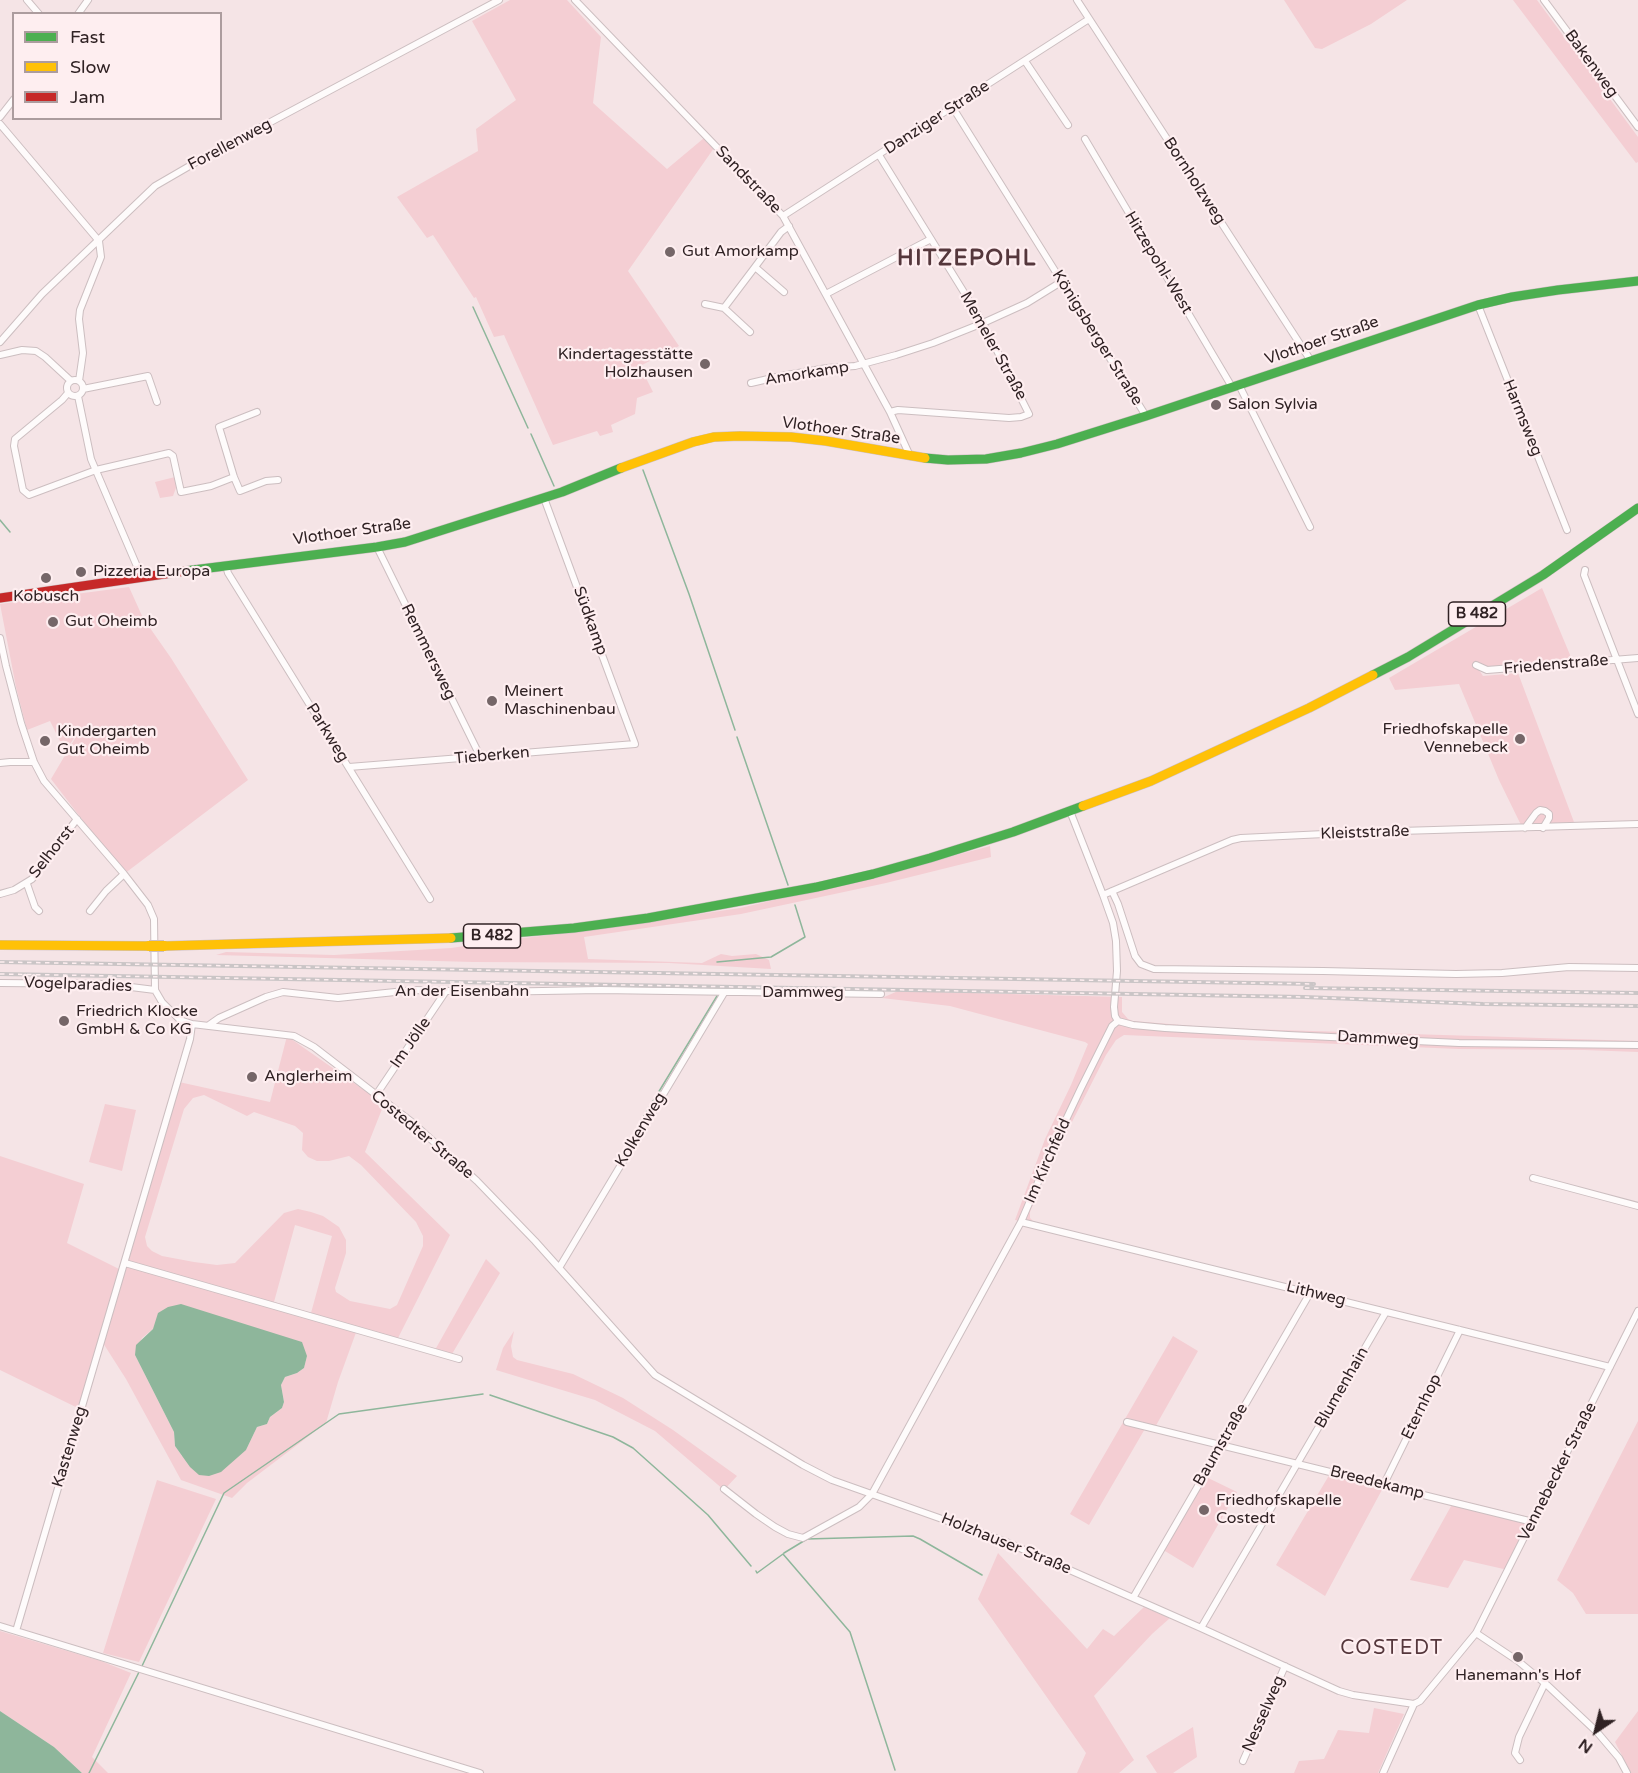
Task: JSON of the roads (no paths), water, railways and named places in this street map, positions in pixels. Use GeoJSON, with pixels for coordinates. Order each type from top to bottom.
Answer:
{"type":"FeatureCollection","features":[{"type":"Feature","properties":{"kind":"main road","name":"Vlothoer Straße"},"geometry":{"type":"LineString","coordinates":[[0,598],[274,558],[405,542],[544,498],[639,461],[714,437],[791,437],[948,460],[998,457],[1057,444],[1146,416],[1478,305],[1558,290],[1638,281]]}},
{"type":"Feature","properties":{"kind":"main road","name":"B 482"},"geometry":{"type":"LineString","coordinates":[[0,945],[164,946],[368,942],[450,939],[549,931],[648,918],[873,874],[992,839],[1070,811],[1172,771],[1309,708],[1408,657],[1543,575],[1638,508]]}},
{"type":"Feature","properties":{"kind":"street"},"geometry":{"type":"LineString","coordinates":[[27,0],[37,12]]}},
{"type":"Feature","properties":{"kind":"street","name":"Forellenweg"},"geometry":{"type":"LineString","coordinates":[[0,342],[42,294],[155,186],[499,0]]}},
{"type":"Feature","properties":{"kind":"street","name":"Sandstraße"},"geometry":{"type":"LineString","coordinates":[[575,0],[783,216],[890,412],[910,456]]}},
{"type":"Feature","properties":{"kind":"street","name":"Bornholzweg"},"geometry":{"type":"LineString","coordinates":[[1077,0],[1311,361]]}},
{"type":"Feature","properties":{"kind":"street","name":"Bakenweg"},"geometry":{"type":"LineString","coordinates":[[1544,0],[1638,128]]}},
{"type":"Feature","properties":{"kind":"street","name":"Danziger Straße"},"geometry":{"type":"LineString","coordinates":[[783,216],[1089,20]]}},
{"type":"Feature","properties":{"kind":"street"},"geometry":{"type":"LineString","coordinates":[[1025,61],[1068,125]]}},
{"type":"Feature","properties":{"kind":"street"},"geometry":{"type":"LineString","coordinates":[[0,117],[12,102]]}},
{"type":"Feature","properties":{"kind":"street","name":"Königsberger Straße"},"geometry":{"type":"LineString","coordinates":[[952,108],[1146,416]]}},
{"type":"Feature","properties":{"kind":"street"},"geometry":{"type":"LineString","coordinates":[[0,124],[99,241],[101,257],[80,310],[79,319],[83,353],[79,381],[83,389]]}},
{"type":"Feature","properties":{"kind":"street","name":"Hitzepohl-West"},"geometry":{"type":"LineString","coordinates":[[1085,140],[1235,386]]}},
{"type":"Feature","properties":{"kind":"street","name":"Memeler Straße"},"geometry":{"type":"LineString","coordinates":[[879,155],[983,323],[1029,414],[1009,418],[898,410],[890,412]]}},
{"type":"Feature","properties":{"kind":"street"},"geometry":{"type":"LineString","coordinates":[[724,308],[781,232],[789,226]]}},
{"type":"Feature","properties":{"kind":"street"},"geometry":{"type":"LineString","coordinates":[[826,294],[931,239]]}},
{"type":"Feature","properties":{"kind":"street"},"geometry":{"type":"LineString","coordinates":[[755,267],[784,292]]}},
{"type":"Feature","properties":{"kind":"street","name":"Amorkamp"},"geometry":{"type":"LineString","coordinates":[[751,383],[827,368],[864,364],[933,343],[1027,303],[1061,282]]}},
{"type":"Feature","properties":{"kind":"street"},"geometry":{"type":"LineString","coordinates":[[705,304],[724,308],[750,332]]}},
{"type":"Feature","properties":{"kind":"street","name":"Harmsweg"},"geometry":{"type":"LineString","coordinates":[[1478,305],[1567,530]]}},
{"type":"Feature","properties":{"kind":"street"},"geometry":{"type":"LineString","coordinates":[[0,355],[22,350],[36,351],[71,381],[79,381]]}},
{"type":"Feature","properties":{"kind":"street"},"geometry":{"type":"LineString","coordinates":[[78,396],[83,389],[148,375],[157,402]]}},
{"type":"Feature","properties":{"kind":"street"},"geometry":{"type":"LineString","coordinates":[[71,381],[67,385],[68,393],[62,400],[15,440],[14,446],[23,490],[29,495],[96,471],[169,453],[172,456],[181,492],[211,486],[234,477]]}},
{"type":"Feature","properties":{"kind":"street"},"geometry":{"type":"LineString","coordinates":[[1235,386],[1310,527]]}},
{"type":"Feature","properties":{"kind":"street"},"geometry":{"type":"LineString","coordinates":[[68,393],[78,396]]}},
{"type":"Feature","properties":{"kind":"street"},"geometry":{"type":"LineString","coordinates":[[78,396],[87,442],[96,471],[142,578]]}},
{"type":"Feature","properties":{"kind":"street"},"geometry":{"type":"LineString","coordinates":[[256,412],[219,427],[234,477],[240,491],[278,480]]}},
{"type":"Feature","properties":{"kind":"street","name":"Südkamp"},"geometry":{"type":"LineString","coordinates":[[544,498],[634,744]]}},
{"type":"Feature","properties":{"kind":"street","name":"Remmersweg"},"geometry":{"type":"LineString","coordinates":[[377,547],[480,756]]}},
{"type":"Feature","properties":{"kind":"street","name":"Parkweg"},"geometry":{"type":"LineString","coordinates":[[226,566],[228,573],[430,899]]}},
{"type":"Feature","properties":{"kind":"street"},"geometry":{"type":"LineString","coordinates":[[1585,570],[1584,575],[1638,714]]}},
{"type":"Feature","properties":{"kind":"street"},"geometry":{"type":"LineString","coordinates":[[0,638],[23,732],[44,781],[148,905],[154,919],[155,990]]}},
{"type":"Feature","properties":{"kind":"street","name":"Friedenstraße"},"geometry":{"type":"LineString","coordinates":[[1476,665],[1487,670],[1638,658]]}},
{"type":"Feature","properties":{"kind":"street","name":"Tieberken"},"geometry":{"type":"LineString","coordinates":[[349,767],[634,744]]}},
{"type":"Feature","properties":{"kind":"street"},"geometry":{"type":"LineString","coordinates":[[0,763],[34,762]]}},
{"type":"Feature","properties":{"kind":"street"},"geometry":{"type":"LineString","coordinates":[[1525,828],[1540,810],[1549,814],[1550,818],[1543,828]]}},
{"type":"Feature","properties":{"kind":"street"},"geometry":{"type":"LineString","coordinates":[[1070,811],[1103,895],[1116,941],[1117,971],[1114,1006],[1118,1021]]}},
{"type":"Feature","properties":{"kind":"street","name":"Selhorst"},"geometry":{"type":"LineString","coordinates":[[0,894],[27,884],[77,819]]}},
{"type":"Feature","properties":{"kind":"street","name":"Kleiststraße"},"geometry":{"type":"LineString","coordinates":[[1103,895],[1241,838],[1638,824]]}},
{"type":"Feature","properties":{"kind":"street"},"geometry":{"type":"LineString","coordinates":[[90,911],[124,874]]}},
{"type":"Feature","properties":{"kind":"street","name":"Selhorst"},"geometry":{"type":"LineString","coordinates":[[27,884],[35,907],[39,910]]}},
{"type":"Feature","properties":{"kind":"street"},"geometry":{"type":"LineString","coordinates":[[1112,891],[1135,956],[1141,964],[1154,969],[1456,974],[1503,973],[1569,967],[1638,968]]}},
{"type":"Feature","properties":{"kind":"street","name":"Vogelparadies"},"geometry":{"type":"LineString","coordinates":[[0,983],[107,984],[155,990]]}},
{"type":"Feature","properties":{"kind":"street","name":"Costedter Straße"},"geometry":{"type":"LineString","coordinates":[[155,990],[170,1012],[180,1020],[192,1024],[294,1036],[314,1047],[413,1123],[477,1181],[559,1268]]}},
{"type":"Feature","properties":{"kind":"street","name":"An der Eisenbahn"},"geometry":{"type":"LineString","coordinates":[[208,1026],[228,1014],[283,992],[338,998],[395,991],[600,990],[724,993]]}},
{"type":"Feature","properties":{"kind":"street","name":"Im Jölle"},"geometry":{"type":"LineString","coordinates":[[376,1095],[446,991]]}},
{"type":"Feature","properties":{"kind":"street","name":"Dammweg"},"geometry":{"type":"LineString","coordinates":[[724,993],[881,994]]}},
{"type":"Feature","properties":{"kind":"street","name":"Kolkenweg"},"geometry":{"type":"LineString","coordinates":[[559,1268],[724,993]]}},
{"type":"Feature","properties":{"kind":"street","name":"Dammweg"},"geometry":{"type":"LineString","coordinates":[[1118,1021],[1165,1028],[1459,1043],[1638,1045]]}},
{"type":"Feature","properties":{"kind":"street","name":"Im Kirchfeld"},"geometry":{"type":"LineString","coordinates":[[872,1494],[1021,1222],[1081,1088],[1112,1026],[1118,1021]]}},
{"type":"Feature","properties":{"kind":"street","name":"Kastenweg"},"geometry":{"type":"LineString","coordinates":[[15,1631],[125,1263],[190,1039],[192,1024]]}},
{"type":"Feature","properties":{"kind":"street"},"geometry":{"type":"LineString","coordinates":[[1533,1178],[1638,1206]]}},
{"type":"Feature","properties":{"kind":"street","name":"Lithweg"},"geometry":{"type":"LineString","coordinates":[[1021,1222],[1610,1367]]}},
{"type":"Feature","properties":{"kind":"street"},"geometry":{"type":"LineString","coordinates":[[125,1263],[459,1359]]}},
{"type":"Feature","properties":{"kind":"street","name":"Holzhauser Straße"},"geometry":{"type":"LineString","coordinates":[[559,1268],[655,1375],[803,1465],[832,1480],[995,1538],[1339,1691],[1414,1704]]}},
{"type":"Feature","properties":{"kind":"street","name":"Baumstraße"},"geometry":{"type":"LineString","coordinates":[[1132,1598],[1310,1293]]}},
{"type":"Feature","properties":{"kind":"street","name":"Vennebecker Straße"},"geometry":{"type":"LineString","coordinates":[[1476,1634],[1638,1311]]}},
{"type":"Feature","properties":{"kind":"street","name":"Blumenhain"},"geometry":{"type":"LineString","coordinates":[[1201,1628],[1386,1312]]}},
{"type":"Feature","properties":{"kind":"street","name":"Eternhop"},"geometry":{"type":"LineString","coordinates":[[1384,1484],[1460,1330]]}},
{"type":"Feature","properties":{"kind":"street","name":"Breedekamp"},"geometry":{"type":"LineString","coordinates":[[1126,1422],[1533,1522]]}},
{"type":"Feature","properties":{"kind":"street"},"geometry":{"type":"LineString","coordinates":[[724,1489],[775,1527],[802,1538],[859,1507],[872,1494]]}},
{"type":"Feature","properties":{"kind":"street"},"geometry":{"type":"LineString","coordinates":[[0,1626],[480,1773]]}},
{"type":"Feature","properties":{"kind":"street"},"geometry":{"type":"LineString","coordinates":[[1383,1773],[1414,1704],[1420,1701],[1476,1634],[1518,1661],[1545,1683],[1597,1732],[1619,1758],[1627,1773]]}},
{"type":"Feature","properties":{"kind":"street","name":"Nesselweg"},"geometry":{"type":"LineString","coordinates":[[1243,1761],[1285,1666]]}},
{"type":"Feature","properties":{"kind":"street"},"geometry":{"type":"LineString","coordinates":[[1520,1760],[1515,1753],[1519,1737],[1545,1683]]}},
{"type":"Feature","properties":{"kind":"waterway"},"geometry":{"type":"LineString","coordinates":[[473,307],[528,428]]}},
{"type":"Feature","properties":{"kind":"waterway"},"geometry":{"type":"LineString","coordinates":[[531,434],[554,486]]}},
{"type":"Feature","properties":{"kind":"waterway"},"geometry":{"type":"LineString","coordinates":[[643,470],[689,594],[735,730]]}},
{"type":"Feature","properties":{"kind":"waterway"},"geometry":{"type":"LineString","coordinates":[[0,520],[10,532]]}},
{"type":"Feature","properties":{"kind":"waterway"},"geometry":{"type":"LineString","coordinates":[[737,737],[788,885]]}},
{"type":"Feature","properties":{"kind":"waterway"},"geometry":{"type":"LineString","coordinates":[[717,962],[771,957],[805,937],[795,905]]}},
{"type":"Feature","properties":{"kind":"waterway"},"geometry":{"type":"LineString","coordinates":[[641,1121],[717,996]]}},
{"type":"Feature","properties":{"kind":"waterway"},"geometry":{"type":"LineString","coordinates":[[142,1666],[224,1493],[339,1414],[483,1394]]}},
{"type":"Feature","properties":{"kind":"waterway"},"geometry":{"type":"LineString","coordinates":[[490,1395],[613,1437],[633,1448],[708,1515],[751,1566]]}},
{"type":"Feature","properties":{"kind":"waterway"},"geometry":{"type":"LineString","coordinates":[[784,1553],[807,1539],[913,1536],[982,1575]]}},
{"type":"Feature","properties":{"kind":"waterway"},"geometry":{"type":"LineString","coordinates":[[756,1571],[757,1573],[783,1554],[850,1632],[895,1770]]}},
{"type":"Feature","properties":{"kind":"waterway"},"geometry":{"type":"LineString","coordinates":[[89,1773],[140,1670]]}},
{"type":"Feature","properties":{"kind":"railway"},"geometry":{"type":"LineString","coordinates":[[0,962],[1314,984]]}},
{"type":"Feature","properties":{"kind":"railway"},"geometry":{"type":"LineString","coordinates":[[0,974],[1304,997],[1483,1004],[1638,1006]]}},
{"type":"Feature","properties":{"kind":"railway"},"geometry":{"type":"LineString","coordinates":[[1305,988],[1638,993]]}},
{"type":"Feature","properties":{"kind":"place","name":"Gut Amorkamp"},"geometry":{"type":"Point","coordinates":[670,252]}},
{"type":"Feature","properties":{"kind":"place","name":"Kindertagesstätte Holzhausen"},"geometry":{"type":"Point","coordinates":[705,364]}},
{"type":"Feature","properties":{"kind":"place","name":"Salon Sylvia"},"geometry":{"type":"Point","coordinates":[1216,405]}},
{"type":"Feature","properties":{"kind":"place","name":"Pizzeria Europa"},"geometry":{"type":"Point","coordinates":[81,572]}},
{"type":"Feature","properties":{"kind":"place","name":"Kobusch"},"geometry":{"type":"Point","coordinates":[46,578]}},
{"type":"Feature","properties":{"kind":"place","name":"Gut Oheimb"},"geometry":{"type":"Point","coordinates":[53,622]}},
{"type":"Feature","properties":{"kind":"place","name":"Meinert Maschinenbau"},"geometry":{"type":"Point","coordinates":[492,701]}},
{"type":"Feature","properties":{"kind":"place","name":"Friedhofskapelle Vennebeck"},"geometry":{"type":"Point","coordinates":[1520,739]}},
{"type":"Feature","properties":{"kind":"place","name":"Kindergarten Gut Oheimb"},"geometry":{"type":"Point","coordinates":[45,741]}},
{"type":"Feature","properties":{"kind":"place","name":"Friedrich Klocke GmbH & Co KG"},"geometry":{"type":"Point","coordinates":[64,1021]}},
{"type":"Feature","properties":{"kind":"place","name":"Anglerheim"},"geometry":{"type":"Point","coordinates":[252,1077]}},
{"type":"Feature","properties":{"kind":"place","name":"Friedhofskapelle Costedt"},"geometry":{"type":"Point","coordinates":[1204,1510]}},
{"type":"Feature","properties":{"kind":"place","name":"Hanemann's Hof"},"geometry":{"type":"Point","coordinates":[1518,1657]}},
{"type":"Feature","properties":{"kind":"district","name":"HITZEPOHL"},"geometry":{"type":"Point","coordinates":[967,259]}},
{"type":"Feature","properties":{"kind":"district","name":"COSTEDT"},"geometry":{"type":"Point","coordinates":[1392,1649]}}]}
